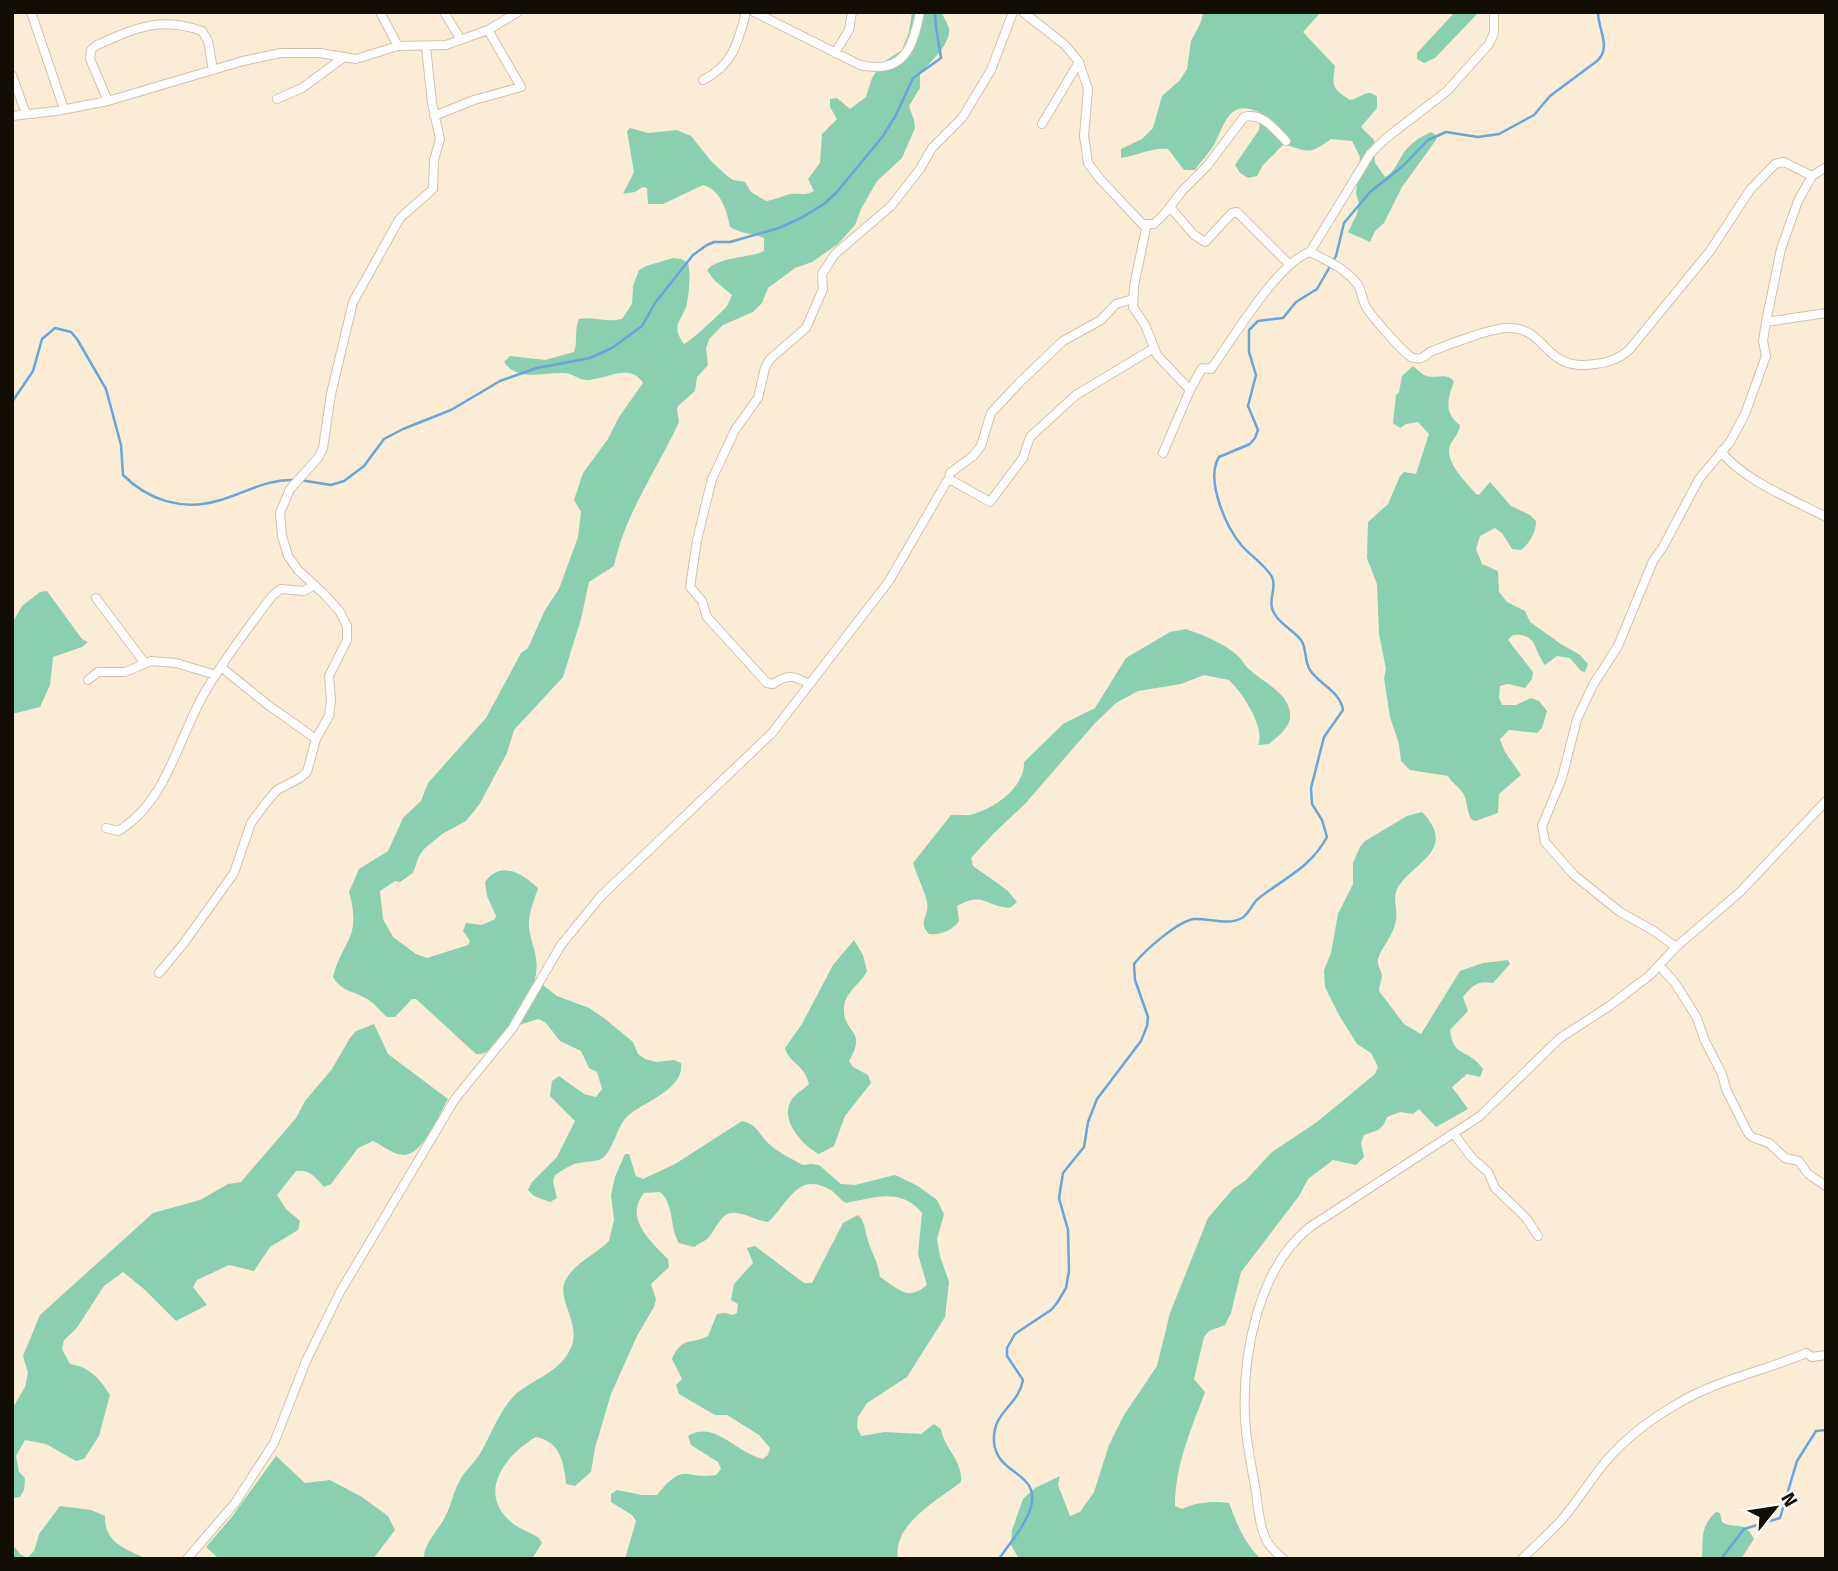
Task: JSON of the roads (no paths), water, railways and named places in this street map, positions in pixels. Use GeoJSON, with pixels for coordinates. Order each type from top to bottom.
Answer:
{"type":"FeatureCollection","features":[{"type":"Feature","properties":{"kind":"street"},"geometry":{"type":"LineString","coordinates":[[31,12],[64,109]]}},
{"type":"Feature","properties":{"kind":"street"},"geometry":{"type":"LineString","coordinates":[[380,12],[398,46]]}},
{"type":"Feature","properties":{"kind":"street"},"geometry":{"type":"LineString","coordinates":[[444,12],[461,40]]}},
{"type":"Feature","properties":{"kind":"street"},"geometry":{"type":"LineString","coordinates":[[12,116],[108,101],[281,53],[320,53],[362,59],[398,46],[446,45],[488,30],[518,12]]}},
{"type":"Feature","properties":{"kind":"street"},"geometry":{"type":"LineString","coordinates":[[702,80],[719,72],[738,42],[746,12]]}},
{"type":"Feature","properties":{"kind":"street"},"geometry":{"type":"LineString","coordinates":[[754,12],[835,53],[869,67],[880,68],[897,61],[912,46],[920,12]]}},
{"type":"Feature","properties":{"kind":"street"},"geometry":{"type":"LineString","coordinates":[[835,53],[849,30],[852,12]]}},
{"type":"Feature","properties":{"kind":"street"},"geometry":{"type":"LineString","coordinates":[[809,684],[792,675],[771,685],[767,683],[707,617],[702,601],[691,590],[689,582],[712,479],[735,429],[758,398],[763,373],[770,359],[806,328],[823,289],[822,274],[835,254],[891,206],[914,178],[932,148],[962,118],[991,70],[1013,12]]}},
{"type":"Feature","properties":{"kind":"street"},"geometry":{"type":"LineString","coordinates":[[1023,12],[1057,38],[1079,62],[1088,89],[1084,136],[1088,163],[1145,225],[1146,237],[1133,307],[1145,325],[1157,355],[1189,390]]}},
{"type":"Feature","properties":{"kind":"street"},"geometry":{"type":"LineString","coordinates":[[1163,453],[1189,390],[1202,368],[1211,369],[1273,282],[1300,256],[1310,252],[1370,154],[1385,139],[1447,91],[1489,44],[1494,33],[1494,12]]}},
{"type":"Feature","properties":{"kind":"street"},"geometry":{"type":"LineString","coordinates":[[108,101],[90,59],[91,50],[123,33],[146,26],[173,23],[202,31],[208,41],[213,70]]}},
{"type":"Feature","properties":{"kind":"street"},"geometry":{"type":"LineString","coordinates":[[434,116],[474,100],[521,87],[488,30]]}},
{"type":"Feature","properties":{"kind":"street"},"geometry":{"type":"LineString","coordinates":[[159,974],[234,873],[251,823],[272,794],[307,772],[316,738],[330,711],[330,671],[343,651],[348,632],[340,612],[288,556],[282,536],[280,513],[290,489],[323,448],[331,394],[353,302],[400,218],[433,189],[434,160],[440,139],[434,116],[426,47]]}},
{"type":"Feature","properties":{"kind":"street"},"geometry":{"type":"LineString","coordinates":[[277,99],[302,88],[343,58]]}},
{"type":"Feature","properties":{"kind":"street"},"geometry":{"type":"LineString","coordinates":[[1042,124],[1079,62]]}},
{"type":"Feature","properties":{"kind":"street"},"geometry":{"type":"LineString","coordinates":[[12,75],[26,114]]}},
{"type":"Feature","properties":{"kind":"street"},"geometry":{"type":"LineString","coordinates":[[1145,225],[1154,224],[1170,207],[1247,116],[1256,116],[1286,141]]}},
{"type":"Feature","properties":{"kind":"street"},"geometry":{"type":"LineString","coordinates":[[1310,252],[1345,271],[1360,286],[1364,304],[1401,348],[1412,357],[1420,359],[1439,349],[1510,327],[1529,333],[1553,356],[1571,365],[1576,367],[1599,364],[1622,357],[1629,351],[1710,251],[1750,190],[1775,163],[1784,162],[1812,176]]}},
{"type":"Feature","properties":{"kind":"street"},"geometry":{"type":"LineString","coordinates":[[1676,947],[1620,912],[1574,876],[1549,848],[1541,831],[1562,778],[1577,719],[1593,685],[1618,646],[1654,558],[1663,547],[1699,479],[1735,432],[1758,382],[1766,356],[1763,341],[1781,249],[1798,201],[1812,176],[1826,167]]}},
{"type":"Feature","properties":{"kind":"street"},"geometry":{"type":"LineString","coordinates":[[1170,207],[1194,235],[1206,242],[1232,213],[1237,212],[1290,265]]}},
{"type":"Feature","properties":{"kind":"street"},"geometry":{"type":"LineString","coordinates":[[949,480],[948,476],[952,471],[974,456],[981,446],[991,413],[1019,383],[1063,341],[1104,318],[1116,304],[1133,299]]}},
{"type":"Feature","properties":{"kind":"street"},"geometry":{"type":"LineString","coordinates":[[1766,322],[1826,313]]}},
{"type":"Feature","properties":{"kind":"street"},"geometry":{"type":"LineString","coordinates":[[949,480],[990,502],[1023,458],[1029,439],[1039,429],[1076,395],[1154,348]]}},
{"type":"Feature","properties":{"kind":"street"},"geometry":{"type":"LineString","coordinates":[[1721,450],[1726,458],[1760,483],[1826,517]]}},
{"type":"Feature","properties":{"kind":"street"},"geometry":{"type":"LineString","coordinates":[[187,1559],[235,1503],[274,1443],[306,1361],[340,1292],[455,1099],[512,1030],[561,945],[601,896],[766,739],[889,581],[945,482],[949,480]]}},
{"type":"Feature","properties":{"kind":"street"},"geometry":{"type":"LineString","coordinates":[[106,828],[118,831],[137,818],[152,800],[191,718],[218,671],[277,592],[286,588],[304,591],[314,585]]}},
{"type":"Feature","properties":{"kind":"street"},"geometry":{"type":"LineString","coordinates":[[96,597],[144,662]]}},
{"type":"Feature","properties":{"kind":"street"},"geometry":{"type":"LineString","coordinates":[[88,680],[98,672],[124,672],[144,662],[177,663],[218,671],[316,738]]}},
{"type":"Feature","properties":{"kind":"street"},"geometry":{"type":"LineString","coordinates":[[1283,1559],[1268,1543],[1262,1522],[1245,1417],[1248,1356],[1256,1318],[1269,1279],[1283,1255],[1310,1227],[1487,1110],[1560,1038],[1631,990],[1740,892],[1826,801]]}},
{"type":"Feature","properties":{"kind":"street"},"geometry":{"type":"LineString","coordinates":[[1659,965],[1698,1018],[1704,1039],[1748,1133],[1769,1143],[1785,1158],[1799,1161],[1808,1174],[1826,1185]]}},
{"type":"Feature","properties":{"kind":"street"},"geometry":{"type":"LineString","coordinates":[[1454,1134],[1472,1158],[1488,1172],[1495,1188],[1526,1218],[1538,1236]]}},
{"type":"Feature","properties":{"kind":"street"},"geometry":{"type":"LineString","coordinates":[[1522,1559],[1563,1518],[1592,1478],[1624,1442],[1674,1405],[1690,1396],[1806,1353],[1812,1357],[1826,1355]]}},
{"type":"Feature","properties":{"kind":"waterway"},"geometry":{"type":"LineString","coordinates":[[300,480],[331,485],[344,481],[364,466],[384,439],[403,429],[451,410],[500,381],[537,368],[590,358],[612,348],[642,326],[655,303],[693,255],[707,245],[730,242],[779,228],[824,204],[883,136],[913,78],[941,58],[935,12]]}},
{"type":"Feature","properties":{"kind":"waterway"},"geometry":{"type":"LineString","coordinates":[[999,1559],[1026,1519],[1032,1499],[1031,1489],[1026,1481],[1003,1462],[997,1454],[994,1442],[997,1423],[1016,1397],[1023,1380],[1007,1356],[1007,1348],[1015,1334],[1051,1310],[1066,1288],[1069,1271],[1068,1230],[1059,1198],[1063,1173],[1084,1147],[1088,1122],[1097,1099],[1141,1041],[1147,1026],[1148,1017],[1135,980],[1134,964],[1162,937],[1187,921],[1230,921],[1242,918],[1259,898],[1313,857],[1327,837],[1322,820],[1312,804],[1311,788],[1324,737],[1343,710],[1341,703],[1310,670],[1301,640],[1274,613],[1271,604],[1274,585],[1272,577],[1236,538],[1219,503],[1214,478],[1219,457],[1250,444],[1258,430],[1248,406],[1256,375],[1249,352],[1249,330],[1258,321],[1283,318],[1296,302],[1317,289],[1336,256],[1344,223],[1370,192],[1403,166],[1428,140],[1446,132],[1478,137],[1499,134],[1534,115],[1550,96],[1597,61],[1604,44],[1598,12]]}},
{"type":"Feature","properties":{"kind":"waterway"},"geometry":{"type":"LineString","coordinates":[[12,402],[33,371],[42,339],[55,328],[71,332],[106,389],[121,445],[123,475],[143,491],[166,501],[191,505],[227,498],[264,484],[294,480]]}},
{"type":"Feature","properties":{"kind":"waterway"},"geometry":{"type":"LineString","coordinates":[[1721,1559],[1744,1529],[1780,1518],[1797,1461],[1816,1431],[1826,1430]]}}]}
